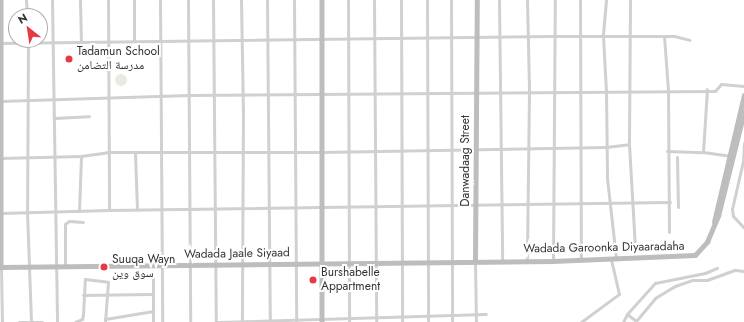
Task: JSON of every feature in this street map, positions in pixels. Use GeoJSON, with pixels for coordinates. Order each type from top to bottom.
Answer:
{"type":"FeatureCollection","features":[{"type":"Feature","properties":{"kind":"main road"},"geometry":{"type":"LineString","coordinates":[[1,0],[1,267]]}},
{"type":"Feature","properties":{"kind":"main road"},"geometry":{"type":"LineString","coordinates":[[322,0],[322,320]]}},
{"type":"Feature","properties":{"kind":"main road","name":"Danwadaag Street"},"geometry":{"type":"LineString","coordinates":[[475,261],[477,0]]}},
{"type":"Feature","properties":{"kind":"main road","name":"Wadada Garoonka Diyaaradaha"},"geometry":{"type":"LineString","coordinates":[[714,223],[744,95]]}},
{"type":"Feature","properties":{"kind":"main road","name":"Wadada Garoonka Diyaaradaha"},"geometry":{"type":"LineString","coordinates":[[475,261],[553,261],[695,255],[707,242],[719,212],[744,112]]}},
{"type":"Feature","properties":{"kind":"main road","name":"Wadada Jaale Siyaad"},"geometry":{"type":"LineString","coordinates":[[1,267],[475,261]]}},
{"type":"Feature","properties":{"kind":"street"},"geometry":{"type":"LineString","coordinates":[[52,0],[55,99],[54,213],[57,322]]}},
{"type":"Feature","properties":{"kind":"street"},"geometry":{"type":"LineString","coordinates":[[80,0],[81,43]]}},
{"type":"Feature","properties":{"kind":"street"},"geometry":{"type":"LineString","coordinates":[[108,0],[107,97],[109,210]]}},
{"type":"Feature","properties":{"kind":"street"},"geometry":{"type":"LineString","coordinates":[[134,0],[134,41]]}},
{"type":"Feature","properties":{"kind":"street"},"geometry":{"type":"LineString","coordinates":[[160,0],[162,96],[162,322]]}},
{"type":"Feature","properties":{"kind":"street"},"geometry":{"type":"LineString","coordinates":[[188,0],[188,265],[190,322]]}},
{"type":"Feature","properties":{"kind":"street"},"geometry":{"type":"LineString","coordinates":[[213,0],[215,265],[217,322],[349,320],[486,314]]}},
{"type":"Feature","properties":{"kind":"street"},"geometry":{"type":"LineString","coordinates":[[241,0],[243,95],[241,265],[242,322]]}},
{"type":"Feature","properties":{"kind":"street"},"geometry":{"type":"LineString","coordinates":[[267,0],[270,321]]}},
{"type":"Feature","properties":{"kind":"street"},"geometry":{"type":"LineString","coordinates":[[294,0],[296,321]]}},
{"type":"Feature","properties":{"kind":"street"},"geometry":{"type":"LineString","coordinates":[[348,0],[349,320]]}},
{"type":"Feature","properties":{"kind":"street"},"geometry":{"type":"LineString","coordinates":[[374,0],[374,207],[376,322]]}},
{"type":"Feature","properties":{"kind":"street"},"geometry":{"type":"LineString","coordinates":[[401,0],[402,322]]}},
{"type":"Feature","properties":{"kind":"street"},"geometry":{"type":"LineString","coordinates":[[427,0],[428,322]]}},
{"type":"Feature","properties":{"kind":"street"},"geometry":{"type":"LineString","coordinates":[[451,0],[452,322]]}},
{"type":"Feature","properties":{"kind":"street"},"geometry":{"type":"LineString","coordinates":[[499,0],[502,91],[502,260]]}},
{"type":"Feature","properties":{"kind":"street"},"geometry":{"type":"LineString","coordinates":[[526,0],[529,91],[527,148],[527,260]]}},
{"type":"Feature","properties":{"kind":"street"},"geometry":{"type":"LineString","coordinates":[[553,261],[555,203],[553,146],[555,92],[555,0]]}},
{"type":"Feature","properties":{"kind":"street"},"geometry":{"type":"LineString","coordinates":[[580,0],[581,260]]}},
{"type":"Feature","properties":{"kind":"street"},"geometry":{"type":"LineString","coordinates":[[581,322],[620,294],[614,258],[606,147],[606,91],[603,36],[606,0]]}},
{"type":"Feature","properties":{"kind":"street"},"geometry":{"type":"LineString","coordinates":[[630,0],[631,91],[629,144],[636,247]]}},
{"type":"Feature","properties":{"kind":"street"},"geometry":{"type":"LineString","coordinates":[[48,44],[161,40],[554,36],[664,36],[690,40]]}},
{"type":"Feature","properties":{"kind":"street"},"geometry":{"type":"LineString","coordinates":[[664,36],[668,90],[667,151],[670,202],[669,232]]}},
{"type":"Feature","properties":{"kind":"street"},"geometry":{"type":"LineString","coordinates":[[28,48],[27,101],[29,157],[27,212],[31,322]]}},
{"type":"Feature","properties":{"kind":"street"},"geometry":{"type":"LineString","coordinates":[[1,101],[189,95],[348,95],[401,92],[451,93],[502,91],[555,92],[718,90],[721,84],[744,86]]}},
{"type":"Feature","properties":{"kind":"street"},"geometry":{"type":"LineString","coordinates":[[703,152],[707,89]]}},
{"type":"Feature","properties":{"kind":"street"},"geometry":{"type":"LineString","coordinates":[[54,118],[89,116]]}},
{"type":"Feature","properties":{"kind":"street"},"geometry":{"type":"LineString","coordinates":[[744,143],[744,161],[732,209],[733,216],[744,228]]}},
{"type":"Feature","properties":{"kind":"street"},"geometry":{"type":"LineString","coordinates":[[1,158],[81,156],[108,152],[161,153],[242,150],[322,152],[502,147],[527,148],[553,146],[606,147],[629,144]]}},
{"type":"Feature","properties":{"kind":"street"},"geometry":{"type":"LineString","coordinates":[[667,151],[703,152],[730,156]]}},
{"type":"Feature","properties":{"kind":"street"},"geometry":{"type":"LineString","coordinates":[[136,153],[137,209]]}},
{"type":"Feature","properties":{"kind":"street"},"geometry":{"type":"LineString","coordinates":[[79,211],[81,156]]}},
{"type":"Feature","properties":{"kind":"street"},"geometry":{"type":"LineString","coordinates":[[677,157],[678,207]]}},
{"type":"Feature","properties":{"kind":"street"},"geometry":{"type":"LineString","coordinates":[[668,167],[677,168]]}},
{"type":"Feature","properties":{"kind":"street"},"geometry":{"type":"LineString","coordinates":[[1,213],[54,213],[137,209],[269,207],[348,208],[428,205],[501,206],[555,203],[580,204],[670,202]]}},
{"type":"Feature","properties":{"kind":"street"},"geometry":{"type":"LineString","coordinates":[[65,266],[65,224],[70,221],[83,222]]}},
{"type":"Feature","properties":{"kind":"street","name":"Danwadaag Street"},"geometry":{"type":"LineString","coordinates":[[475,261],[476,322]]}},
{"type":"Feature","properties":{"kind":"street"},"geometry":{"type":"LineString","coordinates":[[1,267],[2,322]]}},
{"type":"Feature","properties":{"kind":"street"},"geometry":{"type":"LineString","coordinates":[[623,322],[627,314],[654,283],[698,275],[717,268]]}},
{"type":"Feature","properties":{"kind":"street"},"geometry":{"type":"LineString","coordinates":[[627,314],[636,321],[655,298],[675,286],[692,280],[707,280],[735,270],[744,270]]}},
{"type":"Feature","properties":{"kind":"street"},"geometry":{"type":"LineString","coordinates":[[153,275],[153,322]]}},
{"type":"Feature","properties":{"kind":"street"},"geometry":{"type":"LineString","coordinates":[[75,322],[82,319],[85,279],[108,282],[105,320],[153,311]]}},
{"type":"Feature","properties":{"kind":"street"},"geometry":{"type":"LineString","coordinates":[[83,295],[152,294]]}},
{"type":"Feature","properties":{"kind":"street"},"geometry":{"type":"LineString","coordinates":[[20,322],[42,322]]}},
{"type":"Feature","properties":{"kind":"shaded area"},"geometry":{"type":"Polygon","coordinates":[[[119,74],[123,74],[127,80],[123,86],[119,86],[115,82],[115,78],[119,74]]]}},
{"type":"Feature","properties":{"kind":"place","name":"Tadamun School مدرسة التضامن"},"geometry":{"type":"Point","coordinates":[69,59]}},
{"type":"Feature","properties":{"kind":"place","name":"Suuqa Wayn سوق وين"},"geometry":{"type":"Point","coordinates":[104,267]}},
{"type":"Feature","properties":{"kind":"place","name":"Burshabelle Appartment"},"geometry":{"type":"Point","coordinates":[313,280]}}]}
